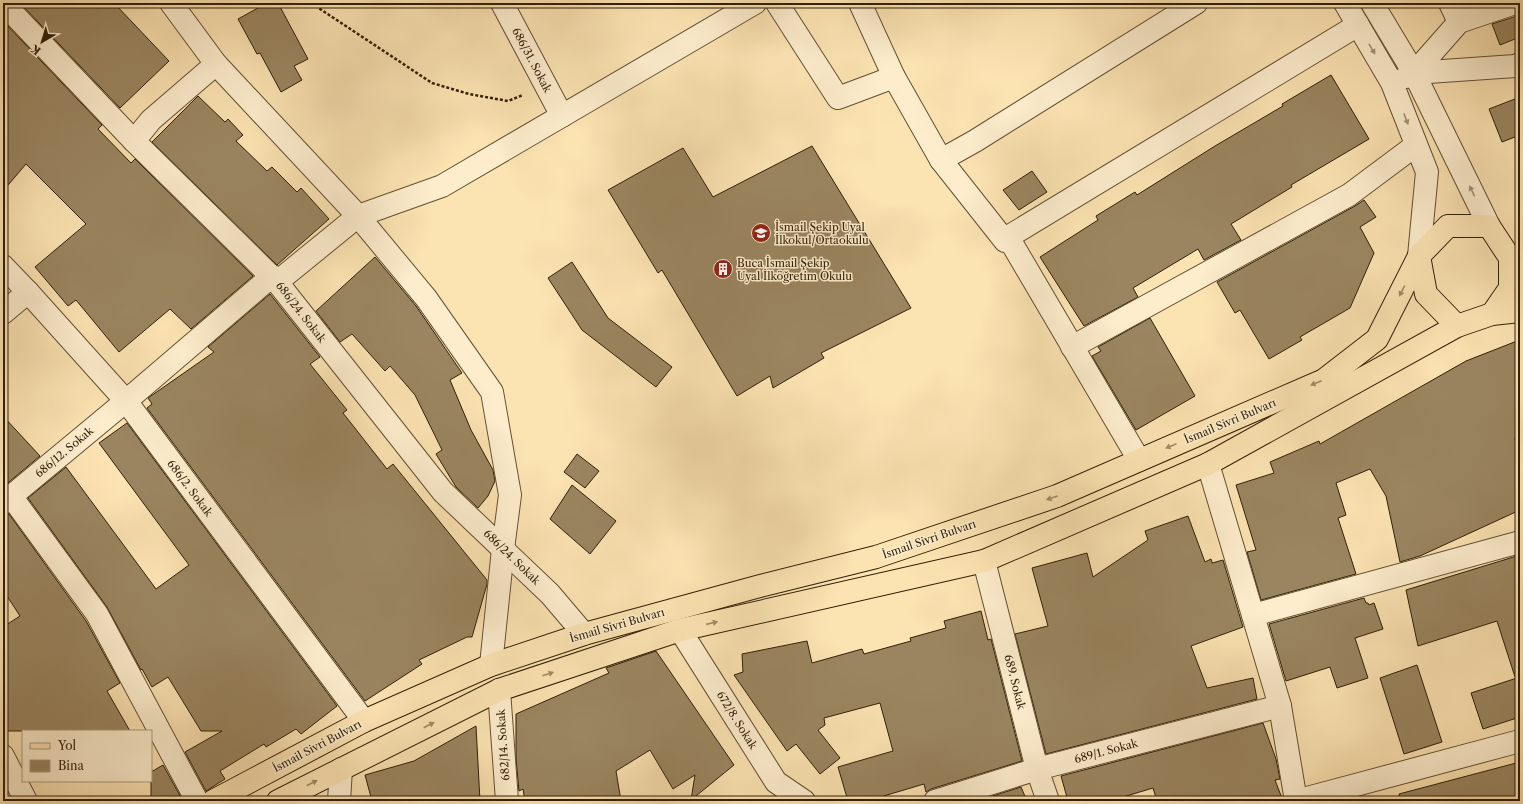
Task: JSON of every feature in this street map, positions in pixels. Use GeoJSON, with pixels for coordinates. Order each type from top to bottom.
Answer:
{"type":"FeatureCollection","features":[{"type":"Feature","properties":{"kind":"main road"},"geometry":{"type":"LineString","coordinates":[[1457,326],[1426,294],[1419,256],[1448,226],[1489,226],[1515,258],[1510,288],[1492,314]]}},
{"type":"Feature","properties":{"kind":"main road","name":"İsmail Sivri Bulvarı"},"geometry":{"type":"LineString","coordinates":[[213,801],[364,721],[491,665],[584,634],[876,556],[1057,496],[1324,380],[1377,339],[1419,256]]}},
{"type":"Feature","properties":{"kind":"main road","name":"İsmail Sivri Bulvarı"},"geometry":{"type":"LineString","coordinates":[[278,801],[499,690],[680,630],[984,561],[1208,464],[1457,326],[1492,314],[1520,311]]}},
{"type":"Feature","properties":{"kind":"street","name":"686/24. Sokak"},"geometry":{"type":"LineString","coordinates":[[3,3],[134,140],[275,279],[443,492],[550,594],[584,634]]}},
{"type":"Feature","properties":{"kind":"street"},"geometry":{"type":"LineString","coordinates":[[171,3],[216,64],[358,216],[426,298],[492,392],[510,496],[491,665]]}},
{"type":"Feature","properties":{"kind":"street","name":"686/31. Sokak"},"geometry":{"type":"LineString","coordinates":[[502,3],[562,116]]}},
{"type":"Feature","properties":{"kind":"street"},"geometry":{"type":"LineString","coordinates":[[777,3],[838,98],[894,77]]}},
{"type":"Feature","properties":{"kind":"street"},"geometry":{"type":"LineString","coordinates":[[860,3],[894,77],[941,160],[1005,241],[1008,237],[1358,26]]}},
{"type":"Feature","properties":{"kind":"street"},"geometry":{"type":"LineString","coordinates":[[941,160],[975,141],[1196,3]]}},
{"type":"Feature","properties":{"kind":"street","name":"İsmail Sivri Bulvarı"},"geometry":{"type":"LineString","coordinates":[[1344,3],[1392,83],[1427,172],[1419,256]]}},
{"type":"Feature","properties":{"kind":"street"},"geometry":{"type":"LineString","coordinates":[[1372,3],[1414,73],[1489,226]]}},
{"type":"Feature","properties":{"kind":"street"},"geometry":{"type":"LineString","coordinates":[[1450,3],[1459,22]]}},
{"type":"Feature","properties":{"kind":"street"},"geometry":{"type":"LineString","coordinates":[[1414,73],[1459,22],[1515,3],[1520,3]]}},
{"type":"Feature","properties":{"kind":"street","name":"686/12. Sokak"},"geometry":{"type":"LineString","coordinates":[[7,499],[275,279],[358,216],[442,186],[751,4]]}},
{"type":"Feature","properties":{"kind":"street"},"geometry":{"type":"LineString","coordinates":[[134,140],[151,120],[216,64]]}},
{"type":"Feature","properties":{"kind":"street"},"geometry":{"type":"LineString","coordinates":[[1392,83],[1414,73],[1515,66],[1520,64]]}},
{"type":"Feature","properties":{"kind":"street"},"geometry":{"type":"LineString","coordinates":[[1072,347],[1349,195],[1416,145]]}},
{"type":"Feature","properties":{"kind":"street"},"geometry":{"type":"LineString","coordinates":[[1008,237],[1139,460]]}},
{"type":"Feature","properties":{"kind":"street","name":"686/2. Sokak"},"geometry":{"type":"LineString","coordinates":[[3,266],[126,401],[364,721]]}},
{"type":"Feature","properties":{"kind":"street"},"geometry":{"type":"LineString","coordinates":[[3,313],[28,292]]}},
{"type":"Feature","properties":{"kind":"street"},"geometry":{"type":"LineString","coordinates":[[1208,464],[1280,706],[1296,801],[1520,741]]}},
{"type":"Feature","properties":{"kind":"street"},"geometry":{"type":"LineString","coordinates":[[7,499],[97,614],[197,801]]}},
{"type":"Feature","properties":{"kind":"street"},"geometry":{"type":"LineString","coordinates":[[1253,615],[1520,542]]}},
{"type":"Feature","properties":{"kind":"street","name":"689. Sokak"},"geometry":{"type":"LineString","coordinates":[[984,561],[1037,769],[1048,801]]}},
{"type":"Feature","properties":{"kind":"street","name":"672/8. Sokak"},"geometry":{"type":"LineString","coordinates":[[680,630],[776,782],[798,799]]}},
{"type":"Feature","properties":{"kind":"street","name":"682/14. Sokak"},"geometry":{"type":"LineString","coordinates":[[499,690],[507,801]]}},
{"type":"Feature","properties":{"kind":"street","name":"689/1. Sokak"},"geometry":{"type":"LineString","coordinates":[[934,801],[1037,769],[1280,706]]}},
{"type":"Feature","properties":{"kind":"street"},"geometry":{"type":"LineString","coordinates":[[3,756],[26,801]]}},
{"type":"Feature","properties":{"kind":"street"},"geometry":{"type":"LineString","coordinates":[[339,801],[340,769]]}},
{"type":"Feature","properties":{"kind":"path"},"geometry":{"type":"LineString","coordinates":[[311,3],[432,83],[469,94],[508,101],[546,86]]}},
{"type":"Feature","properties":{"kind":"building"},"geometry":{"type":"Polygon","coordinates":[[[20,3],[114,3],[169,61],[120,108],[20,3]]]}},
{"type":"Feature","properties":{"kind":"building"},"geometry":{"type":"Polygon","coordinates":[[[267,3],[278,3],[308,59],[294,66],[302,80],[281,92],[260,53],[257,54],[238,19],[267,3]]]}},
{"type":"Feature","properties":{"kind":"building"},"geometry":{"type":"Polygon","coordinates":[[[1520,16],[1520,37],[1500,45],[1492,24],[1520,16]]]}},
{"type":"Feature","properties":{"kind":"building"},"geometry":{"type":"Polygon","coordinates":[[[3,21],[102,125],[98,129],[131,163],[135,159],[253,276],[191,329],[170,309],[119,352],[76,300],[68,306],[35,267],[86,224],[26,164],[3,191],[3,21]]]}},
{"type":"Feature","properties":{"kind":"building"},"geometry":{"type":"Polygon","coordinates":[[[1331,75],[1369,139],[1291,185],[1292,187],[1231,224],[1241,240],[1204,260],[1198,249],[1133,288],[1138,297],[1084,326],[1040,257],[1098,220],[1096,216],[1135,192],[1137,195],[1331,75]]]}},
{"type":"Feature","properties":{"kind":"building"},"geometry":{"type":"Polygon","coordinates":[[[198,96],[225,122],[228,119],[243,135],[236,141],[267,171],[272,167],[297,192],[301,188],[329,219],[277,265],[152,142],[198,96]]]}},
{"type":"Feature","properties":{"kind":"building"},"geometry":{"type":"Polygon","coordinates":[[[1520,97],[1520,135],[1502,142],[1489,109],[1520,97]]]}},
{"type":"Feature","properties":{"kind":"building"},"geometry":{"type":"Polygon","coordinates":[[[812,146],[911,308],[821,353],[824,358],[773,388],[770,376],[737,396],[662,270],[658,273],[608,190],[683,148],[713,197],[812,146]]]}},
{"type":"Feature","properties":{"kind":"building"},"geometry":{"type":"Polygon","coordinates":[[[1032,171],[1047,192],[1019,210],[1003,190],[1032,171]]]}},
{"type":"Feature","properties":{"kind":"building"},"geometry":{"type":"Polygon","coordinates":[[[1364,200],[1376,217],[1360,227],[1374,253],[1350,308],[1300,337],[1302,340],[1269,359],[1240,310],[1235,313],[1217,282],[1364,200]]]}},
{"type":"Feature","properties":{"kind":"building"},"geometry":{"type":"Polygon","coordinates":[[[375,257],[416,306],[462,373],[450,380],[471,430],[493,470],[495,481],[488,496],[478,508],[456,487],[436,454],[442,450],[415,395],[390,366],[385,371],[352,334],[340,342],[316,311],[375,257]]]}},
{"type":"Feature","properties":{"kind":"building"},"geometry":{"type":"Polygon","coordinates":[[[572,262],[608,318],[672,367],[656,387],[582,330],[548,278],[572,262]]]}},
{"type":"Feature","properties":{"kind":"building"},"geometry":{"type":"Polygon","coordinates":[[[270,294],[320,357],[310,364],[347,410],[343,413],[387,469],[393,464],[487,580],[472,637],[467,637],[419,660],[422,664],[365,701],[147,408],[152,404],[148,398],[214,352],[208,347],[270,294]]]}},
{"type":"Feature","properties":{"kind":"building"},"geometry":{"type":"Polygon","coordinates":[[[1150,318],[1195,396],[1136,430],[1092,356],[1101,351],[1098,347],[1150,318]]]}},
{"type":"Feature","properties":{"kind":"building"},"geometry":{"type":"Polygon","coordinates":[[[1517,341],[1520,371],[1520,435],[1515,438],[1520,474],[1520,510],[1420,556],[1400,562],[1386,496],[1370,469],[1336,483],[1346,515],[1338,518],[1356,574],[1261,600],[1247,552],[1256,550],[1236,485],[1274,473],[1270,462],[1319,441],[1320,444],[1466,361],[1517,341]]]}},
{"type":"Feature","properties":{"kind":"building"},"geometry":{"type":"Polygon","coordinates":[[[3,416],[40,456],[3,487],[3,416]]]}},
{"type":"Feature","properties":{"kind":"building"},"geometry":{"type":"Polygon","coordinates":[[[127,423],[337,706],[301,734],[296,729],[266,747],[264,744],[220,771],[225,779],[206,791],[185,752],[222,731],[201,731],[168,677],[152,687],[142,669],[141,670],[107,607],[28,498],[66,467],[156,589],[189,565],[99,443],[127,423]]]}},
{"type":"Feature","properties":{"kind":"building"},"geometry":{"type":"Polygon","coordinates":[[[577,454],[599,471],[585,488],[564,472],[577,454]]]}},
{"type":"Feature","properties":{"kind":"building"},"geometry":{"type":"Polygon","coordinates":[[[572,485],[616,521],[590,554],[550,519],[572,485]]]}},
{"type":"Feature","properties":{"kind":"building"},"geometry":{"type":"Polygon","coordinates":[[[9,514],[86,621],[120,683],[107,691],[129,730],[3,731],[3,627],[20,616],[3,590],[3,515],[9,514]]]}},
{"type":"Feature","properties":{"kind":"building"},"geometry":{"type":"Polygon","coordinates":[[[1188,516],[1205,562],[1211,559],[1212,563],[1223,560],[1243,627],[1191,646],[1207,688],[1253,678],[1257,699],[1046,754],[1015,634],[1048,626],[1032,568],[1087,553],[1093,577],[1148,540],[1145,531],[1188,516]]]}},
{"type":"Feature","properties":{"kind":"building"},"geometry":{"type":"Polygon","coordinates":[[[1520,555],[1520,676],[1515,677],[1497,621],[1418,646],[1406,590],[1520,555]]]}},
{"type":"Feature","properties":{"kind":"building"},"geometry":{"type":"Polygon","coordinates":[[[1364,598],[1366,603],[1369,605],[1374,603],[1383,629],[1355,638],[1368,678],[1337,688],[1330,667],[1286,681],[1269,624],[1364,598]]]}},
{"type":"Feature","properties":{"kind":"building"},"geometry":{"type":"Polygon","coordinates":[[[981,611],[988,640],[991,639],[1022,761],[931,789],[926,792],[924,784],[867,801],[848,801],[838,767],[893,751],[880,703],[824,718],[825,725],[818,730],[840,758],[820,774],[796,744],[787,751],[734,675],[743,672],[742,654],[807,641],[812,663],[862,649],[864,654],[911,641],[910,638],[946,628],[944,621],[981,611]]]}},
{"type":"Feature","properties":{"kind":"building"},"geometry":{"type":"Polygon","coordinates":[[[656,651],[734,765],[691,800],[695,775],[673,789],[650,750],[616,771],[621,801],[525,801],[523,789],[519,791],[516,759],[516,714],[609,673],[606,668],[656,651]]]}},
{"type":"Feature","properties":{"kind":"building"},"geometry":{"type":"Polygon","coordinates":[[[1417,665],[1442,742],[1404,754],[1380,678],[1417,665]]]}},
{"type":"Feature","properties":{"kind":"building"},"geometry":{"type":"Polygon","coordinates":[[[1520,677],[1520,717],[1483,729],[1471,693],[1520,677]]]}},
{"type":"Feature","properties":{"kind":"building"},"geometry":{"type":"Polygon","coordinates":[[[1263,723],[1276,759],[1280,779],[1275,780],[1283,801],[1157,801],[1153,788],[1110,801],[1068,801],[1061,776],[1263,723]]]}},
{"type":"Feature","properties":{"kind":"building"},"geometry":{"type":"Polygon","coordinates":[[[476,726],[480,801],[372,801],[365,775],[414,761],[476,726]]]}},
{"type":"Feature","properties":{"kind":"building"},"geometry":{"type":"Polygon","coordinates":[[[1520,762],[1520,801],[1400,801],[1399,794],[1520,762]]]}},
{"type":"Feature","properties":{"kind":"building"},"geometry":{"type":"Polygon","coordinates":[[[163,765],[183,801],[151,801],[152,771],[163,765]]]}},
{"type":"Feature","properties":{"kind":"building"},"geometry":{"type":"Polygon","coordinates":[[[1021,787],[1027,801],[977,801],[1021,787]]]}},
{"type":"Feature","properties":{"kind":"place","name":"İsmail Şekip Uyal İlkokul/Ortaokulu"},"geometry":{"type":"Point","coordinates":[761,233]}},
{"type":"Feature","properties":{"kind":"place","name":"Buca İsmail Şekip Uyal İlköğretim Okulu"},"geometry":{"type":"Point","coordinates":[723,269]}}]}
